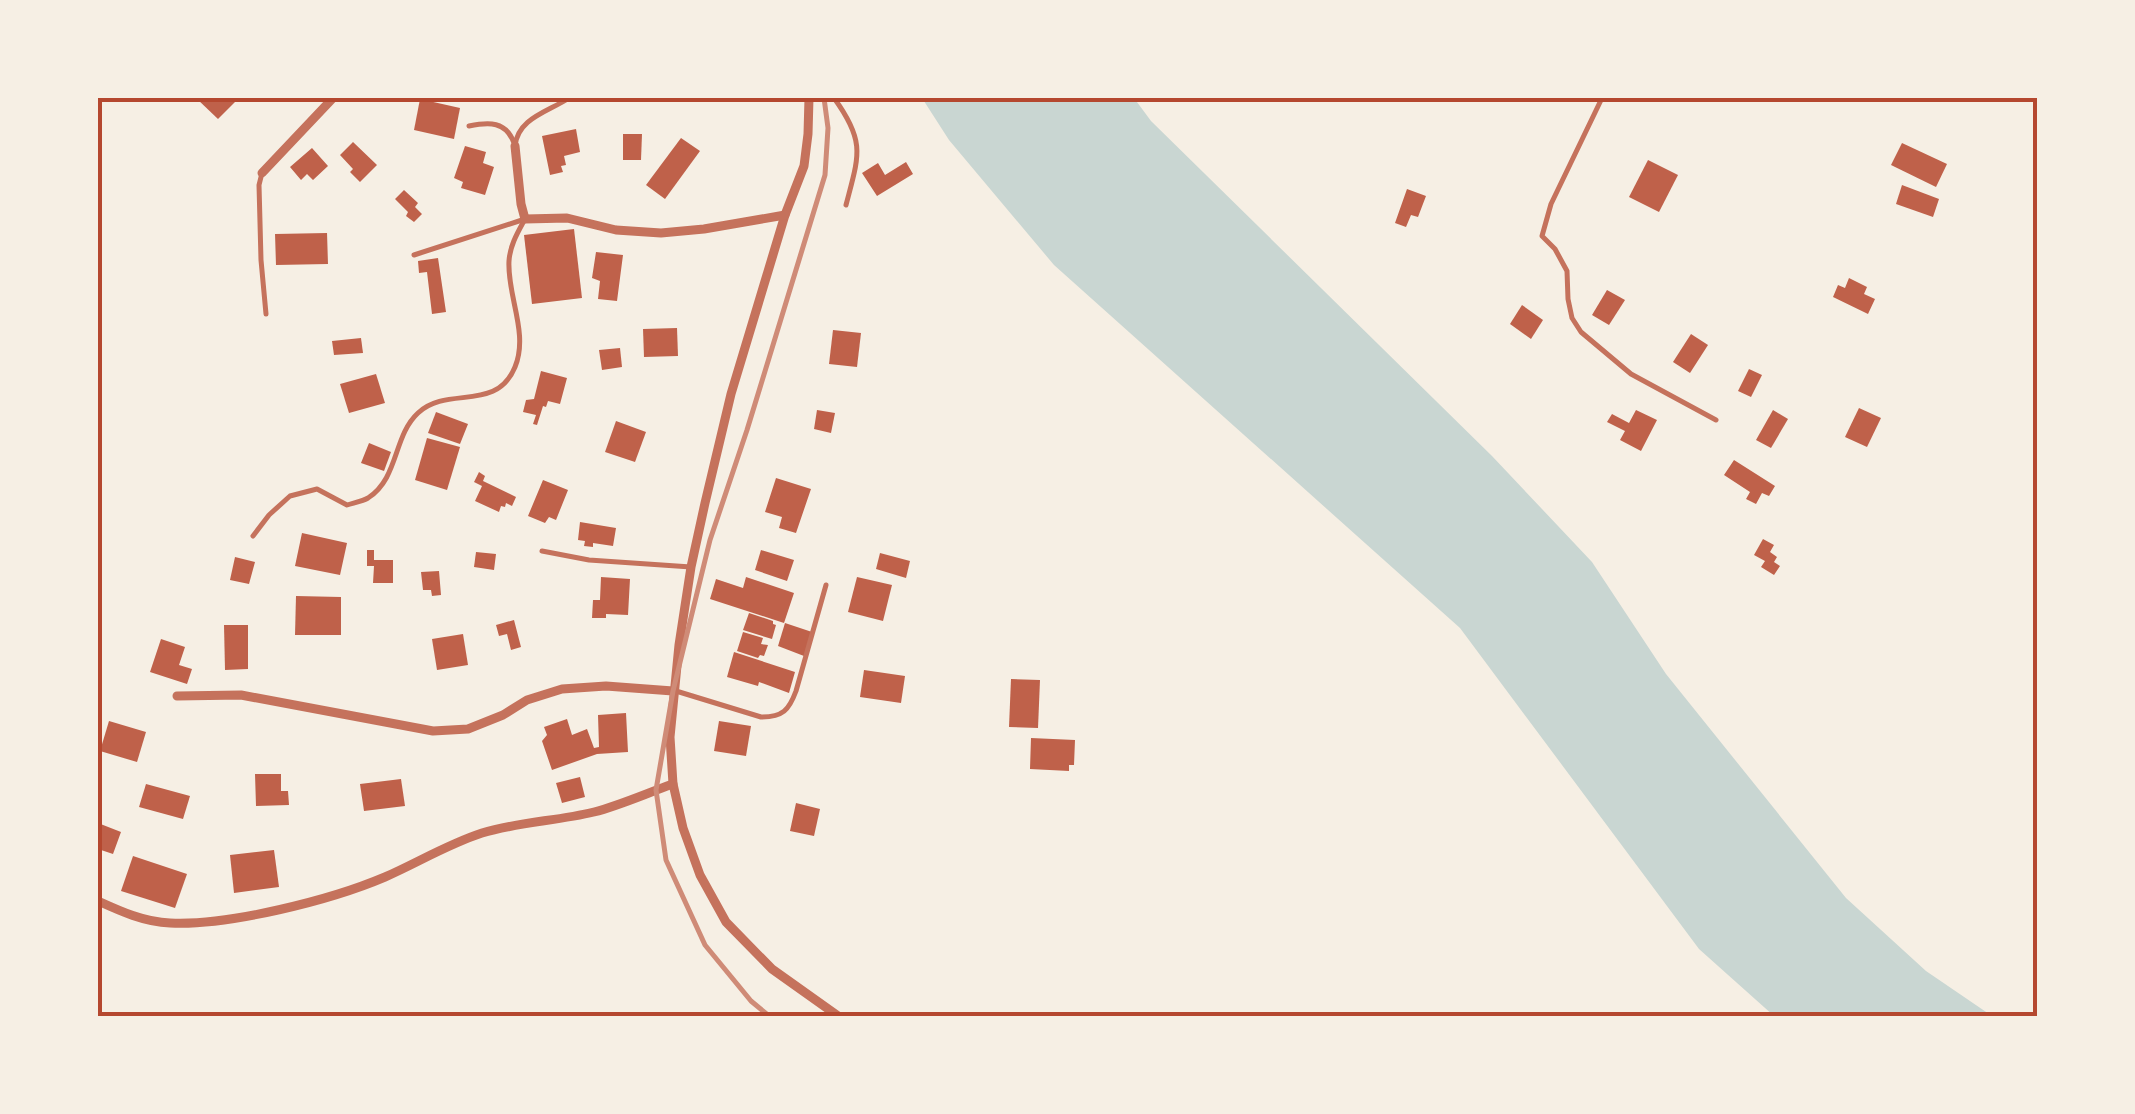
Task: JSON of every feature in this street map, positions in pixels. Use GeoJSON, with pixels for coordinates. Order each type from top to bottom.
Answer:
{"type":"FeatureCollection","features":[{"type":"Feature","properties":{"kind":"street"},"geometry":{"type":"LineString","coordinates":[[262,173],[333,98]]}},
{"type":"Feature","properties":{"kind":"street"},"geometry":{"type":"LineString","coordinates":[[809,98],[804,166],[785,215],[731,394],[691,566],[670,737],[673,784],[683,828],[700,875],[726,922],[772,969],[838,1016]]}},
{"type":"Feature","properties":{"kind":"street"},"geometry":{"type":"LineString","coordinates":[[515,146],[525,219],[567,218],[616,230],[661,233],[785,215]]}},
{"type":"Feature","properties":{"kind":"street"},"geometry":{"type":"LineString","coordinates":[[177,696],[241,695],[432,731],[468,730],[527,700],[562,689],[606,686],[673,690]]}},
{"type":"Feature","properties":{"kind":"street"},"geometry":{"type":"LineString","coordinates":[[98,901],[129,915],[167,924],[242,916],[367,884],[485,832],[594,812],[673,784]]}},
{"type":"Feature","properties":{"kind":"lane"},"geometry":{"type":"LineString","coordinates":[[515,146],[516,135],[530,119],[569,98]]}},
{"type":"Feature","properties":{"kind":"lane"},"geometry":{"type":"LineString","coordinates":[[834,98],[857,140],[857,163],[846,205]]}},
{"type":"Feature","properties":{"kind":"lane"},"geometry":{"type":"LineString","coordinates":[[1602,98],[1551,204],[1542,236],[1555,249],[1566,270],[1572,318],[1581,332],[1631,374],[1716,420]]}},
{"type":"Feature","properties":{"kind":"lane"},"geometry":{"type":"LineString","coordinates":[[469,126],[500,124],[510,131],[515,146]]}},
{"type":"Feature","properties":{"kind":"lane"},"geometry":{"type":"LineString","coordinates":[[262,173],[261,260],[266,314]]}},
{"type":"Feature","properties":{"kind":"lane"},"geometry":{"type":"LineString","coordinates":[[414,255],[525,219]]}},
{"type":"Feature","properties":{"kind":"lane"},"geometry":{"type":"LineString","coordinates":[[253,536],[290,496],[317,489],[347,505],[368,498],[384,482],[402,432],[418,413],[439,399],[489,395],[508,381],[517,364],[520,336],[509,262],[525,219]]}},
{"type":"Feature","properties":{"kind":"lane"},"geometry":{"type":"LineString","coordinates":[[542,551],[589,560],[691,566]]}},
{"type":"Feature","properties":{"kind":"lane"},"geometry":{"type":"LineString","coordinates":[[673,690],[761,717],[784,714],[796,691],[826,584]]}},
{"type":"Feature","properties":{"kind":"shaded area"},"geometry":{"type":"Polygon","coordinates":[[[922,98],[1134,98],[1151,121],[1492,456],[1592,562],[1666,674],[1846,898],[1926,971],[1992,1016],[1774,1016],[1699,949],[1460,628],[1054,265],[949,140],[922,98]]]}},
{"type":"Feature","properties":{"kind":"building"},"geometry":{"type":"Polygon","coordinates":[[[196,98],[239,98],[218,119],[196,98]]]}},
{"type":"Feature","properties":{"kind":"building"},"geometry":{"type":"Polygon","coordinates":[[[420,99],[460,108],[454,139],[414,130],[420,99]]]}},
{"type":"Feature","properties":{"kind":"building"},"geometry":{"type":"Polygon","coordinates":[[[576,129],[580,152],[564,156],[563,172],[550,175],[542,136],[576,129]]]}},
{"type":"Feature","properties":{"kind":"building"},"geometry":{"type":"Polygon","coordinates":[[[623,134],[642,134],[641,160],[623,160],[623,134]]]}},
{"type":"Feature","properties":{"kind":"building"},"geometry":{"type":"Polygon","coordinates":[[[681,138],[700,151],[665,199],[646,185],[681,138]]]}},
{"type":"Feature","properties":{"kind":"building"},"geometry":{"type":"Polygon","coordinates":[[[353,142],[377,165],[360,182],[340,155],[353,142]]]}},
{"type":"Feature","properties":{"kind":"building"},"geometry":{"type":"Polygon","coordinates":[[[1902,143],[1947,164],[1936,187],[1891,165],[1902,143]]]}},
{"type":"Feature","properties":{"kind":"building"},"geometry":{"type":"Polygon","coordinates":[[[465,146],[486,152],[483,163],[494,167],[485,195],[461,188],[463,182],[454,178],[465,146]]]}},
{"type":"Feature","properties":{"kind":"building"},"geometry":{"type":"Polygon","coordinates":[[[312,148],[328,166],[313,180],[307,174],[301,180],[290,167],[312,148]]]}},
{"type":"Feature","properties":{"kind":"building"},"geometry":{"type":"Polygon","coordinates":[[[1648,160],[1678,175],[1659,212],[1629,197],[1648,160]]]}},
{"type":"Feature","properties":{"kind":"building"},"geometry":{"type":"Polygon","coordinates":[[[906,162],[913,174],[877,196],[862,173],[878,163],[885,175],[906,162]]]}},
{"type":"Feature","properties":{"kind":"building"},"geometry":{"type":"Polygon","coordinates":[[[1902,185],[1939,199],[1933,217],[1896,204],[1902,185]]]}},
{"type":"Feature","properties":{"kind":"building"},"geometry":{"type":"Polygon","coordinates":[[[1407,189],[1426,196],[1418,217],[1411,215],[1406,227],[1395,223],[1407,189]]]}},
{"type":"Feature","properties":{"kind":"building"},"geometry":{"type":"Polygon","coordinates":[[[404,190],[418,203],[415,207],[422,214],[414,222],[395,199],[404,190]]]}},
{"type":"Feature","properties":{"kind":"building"},"geometry":{"type":"Polygon","coordinates":[[[574,229],[582,298],[532,304],[524,235],[574,229]]]}},
{"type":"Feature","properties":{"kind":"building"},"geometry":{"type":"Polygon","coordinates":[[[327,233],[328,264],[276,265],[275,234],[327,233]]]}},
{"type":"Feature","properties":{"kind":"building"},"geometry":{"type":"Polygon","coordinates":[[[596,252],[623,255],[617,301],[598,299],[600,281],[592,278],[596,252]]]}},
{"type":"Feature","properties":{"kind":"building"},"geometry":{"type":"Polygon","coordinates":[[[438,258],[446,312],[432,314],[427,272],[419,273],[418,261],[438,258]]]}},
{"type":"Feature","properties":{"kind":"building"},"geometry":{"type":"Polygon","coordinates":[[[1849,278],[1867,287],[1864,294],[1875,299],[1868,314],[1833,297],[1838,285],[1845,288],[1849,278]]]}},
{"type":"Feature","properties":{"kind":"building"},"geometry":{"type":"Polygon","coordinates":[[[1607,290],[1625,300],[1609,325],[1592,315],[1607,290]]]}},
{"type":"Feature","properties":{"kind":"building"},"geometry":{"type":"Polygon","coordinates":[[[1522,305],[1543,320],[1531,339],[1510,324],[1522,305]]]}},
{"type":"Feature","properties":{"kind":"building"},"geometry":{"type":"Polygon","coordinates":[[[677,328],[678,356],[644,357],[643,329],[677,328]]]}},
{"type":"Feature","properties":{"kind":"building"},"geometry":{"type":"Polygon","coordinates":[[[833,330],[861,333],[857,367],[829,364],[833,330]]]}},
{"type":"Feature","properties":{"kind":"building"},"geometry":{"type":"Polygon","coordinates":[[[1691,334],[1708,345],[1690,373],[1673,362],[1691,334]]]}},
{"type":"Feature","properties":{"kind":"building"},"geometry":{"type":"Polygon","coordinates":[[[361,338],[363,353],[334,355],[332,341],[361,338]]]}},
{"type":"Feature","properties":{"kind":"building"},"geometry":{"type":"Polygon","coordinates":[[[620,348],[622,367],[602,370],[599,350],[620,348]]]}},
{"type":"Feature","properties":{"kind":"building"},"geometry":{"type":"Polygon","coordinates":[[[1749,369],[1762,375],[1751,397],[1738,391],[1749,369]]]}},
{"type":"Feature","properties":{"kind":"building"},"geometry":{"type":"Polygon","coordinates":[[[541,371],[567,378],[560,404],[548,401],[537,425],[533,424],[536,415],[523,412],[526,400],[534,399],[541,371]]]}},
{"type":"Feature","properties":{"kind":"building"},"geometry":{"type":"Polygon","coordinates":[[[376,374],[385,403],[349,413],[340,384],[376,374]]]}},
{"type":"Feature","properties":{"kind":"building"},"geometry":{"type":"Polygon","coordinates":[[[1859,408],[1881,418],[1867,447],[1845,437],[1859,408]]]}},
{"type":"Feature","properties":{"kind":"building"},"geometry":{"type":"Polygon","coordinates":[[[817,410],[835,413],[831,433],[814,429],[817,410]]]}},
{"type":"Feature","properties":{"kind":"building"},"geometry":{"type":"Polygon","coordinates":[[[1636,410],[1657,420],[1641,451],[1620,440],[1625,431],[1607,422],[1612,414],[1629,423],[1636,410]]]}},
{"type":"Feature","properties":{"kind":"building"},"geometry":{"type":"Polygon","coordinates":[[[1773,410],[1788,419],[1771,448],[1756,440],[1773,410]]]}},
{"type":"Feature","properties":{"kind":"building"},"geometry":{"type":"Polygon","coordinates":[[[436,412],[468,424],[460,444],[428,433],[436,412]]]}},
{"type":"Feature","properties":{"kind":"building"},"geometry":{"type":"Polygon","coordinates":[[[616,421],[646,432],[635,462],[605,452],[616,421]]]}},
{"type":"Feature","properties":{"kind":"building"},"geometry":{"type":"Polygon","coordinates":[[[427,438],[460,447],[447,490],[415,480],[427,438]]]}},
{"type":"Feature","properties":{"kind":"building"},"geometry":{"type":"Polygon","coordinates":[[[369,443],[391,452],[384,471],[361,463],[369,443]]]}},
{"type":"Feature","properties":{"kind":"building"},"geometry":{"type":"Polygon","coordinates":[[[1734,460],[1775,486],[1769,496],[1762,493],[1756,504],[1746,499],[1750,492],[1724,475],[1734,460]]]}},
{"type":"Feature","properties":{"kind":"building"},"geometry":{"type":"Polygon","coordinates":[[[479,472],[485,476],[483,481],[516,497],[512,506],[506,503],[499,512],[475,501],[482,486],[474,482],[479,472]]]}},
{"type":"Feature","properties":{"kind":"building"},"geometry":{"type":"Polygon","coordinates":[[[776,478],[811,489],[796,533],[779,528],[782,517],[765,512],[776,478]]]}},
{"type":"Feature","properties":{"kind":"building"},"geometry":{"type":"Polygon","coordinates":[[[543,480],[568,490],[556,520],[549,517],[545,523],[528,516],[543,480]]]}},
{"type":"Feature","properties":{"kind":"building"},"geometry":{"type":"Polygon","coordinates":[[[580,522],[616,528],[613,546],[584,546],[585,541],[578,540],[580,522]]]}},
{"type":"Feature","properties":{"kind":"building"},"geometry":{"type":"Polygon","coordinates":[[[302,533],[347,543],[340,575],[295,566],[302,533]]]}},
{"type":"Feature","properties":{"kind":"building"},"geometry":{"type":"Polygon","coordinates":[[[1763,539],[1774,545],[1770,552],[1780,566],[1774,575],[1761,567],[1765,561],[1754,555],[1763,539]]]}},
{"type":"Feature","properties":{"kind":"building"},"geometry":{"type":"Polygon","coordinates":[[[367,550],[374,550],[374,560],[393,560],[393,583],[373,583],[374,566],[367,566],[367,550]]]}},
{"type":"Feature","properties":{"kind":"building"},"geometry":{"type":"Polygon","coordinates":[[[761,550],[794,560],[787,581],[755,570],[761,550]]]}},
{"type":"Feature","properties":{"kind":"building"},"geometry":{"type":"Polygon","coordinates":[[[476,552],[496,554],[494,570],[474,567],[476,552]]]}},
{"type":"Feature","properties":{"kind":"building"},"geometry":{"type":"Polygon","coordinates":[[[880,553],[910,561],[906,578],[876,569],[880,553]]]}},
{"type":"Feature","properties":{"kind":"building"},"geometry":{"type":"Polygon","coordinates":[[[235,557],[255,562],[249,584],[230,580],[235,557]]]}},
{"type":"Feature","properties":{"kind":"building"},"geometry":{"type":"Polygon","coordinates":[[[439,571],[441,595],[432,596],[431,590],[423,590],[421,572],[439,571]]]}},
{"type":"Feature","properties":{"kind":"building"},"geometry":{"type":"Polygon","coordinates":[[[601,577],[630,579],[628,615],[592,618],[593,600],[600,600],[601,577]]]}},
{"type":"Feature","properties":{"kind":"building"},"geometry":{"type":"Polygon","coordinates":[[[746,577],[794,593],[784,623],[710,599],[716,579],[743,588],[746,577]]]}},
{"type":"Feature","properties":{"kind":"building"},"geometry":{"type":"Polygon","coordinates":[[[857,577],[892,585],[883,621],[848,612],[857,577]]]}},
{"type":"Feature","properties":{"kind":"building"},"geometry":{"type":"Polygon","coordinates":[[[296,596],[341,597],[341,635],[295,635],[296,596]]]}},
{"type":"Feature","properties":{"kind":"building"},"geometry":{"type":"Polygon","coordinates":[[[749,613],[773,621],[776,625],[772,639],[743,630],[749,613]]]}},
{"type":"Feature","properties":{"kind":"building"},"geometry":{"type":"Polygon","coordinates":[[[514,620],[521,647],[511,650],[507,634],[499,636],[496,625],[514,620]]]}},
{"type":"Feature","properties":{"kind":"building"},"geometry":{"type":"Polygon","coordinates":[[[785,623],[812,632],[804,656],[778,646],[785,623]]]}},
{"type":"Feature","properties":{"kind":"building"},"geometry":{"type":"Polygon","coordinates":[[[224,625],[248,625],[248,669],[225,670],[224,625]]]}},
{"type":"Feature","properties":{"kind":"building"},"geometry":{"type":"Polygon","coordinates":[[[743,632],[763,638],[761,644],[768,645],[764,656],[758,658],[737,651],[743,632]]]}},
{"type":"Feature","properties":{"kind":"building"},"geometry":{"type":"Polygon","coordinates":[[[463,634],[468,665],[437,670],[432,639],[463,634]]]}},
{"type":"Feature","properties":{"kind":"building"},"geometry":{"type":"Polygon","coordinates":[[[161,639],[185,647],[179,665],[192,669],[187,684],[150,672],[161,639]]]}},
{"type":"Feature","properties":{"kind":"building"},"geometry":{"type":"Polygon","coordinates":[[[734,652],[795,672],[789,693],[759,682],[758,686],[727,677],[734,652]]]}},
{"type":"Feature","properties":{"kind":"building"},"geometry":{"type":"Polygon","coordinates":[[[864,670],[905,676],[901,703],[860,697],[864,670]]]}},
{"type":"Feature","properties":{"kind":"building"},"geometry":{"type":"Polygon","coordinates":[[[1011,679],[1040,680],[1038,728],[1009,727],[1011,679]]]}},
{"type":"Feature","properties":{"kind":"building"},"geometry":{"type":"Polygon","coordinates":[[[626,713],[628,752],[597,754],[552,770],[542,741],[547,735],[544,727],[567,719],[572,735],[587,729],[594,748],[599,747],[598,715],[626,713]]]}},
{"type":"Feature","properties":{"kind":"building"},"geometry":{"type":"Polygon","coordinates":[[[109,721],[146,732],[137,762],[100,751],[109,721]]]}},
{"type":"Feature","properties":{"kind":"building"},"geometry":{"type":"Polygon","coordinates":[[[719,721],[751,726],[746,756],[714,751],[719,721]]]}},
{"type":"Feature","properties":{"kind":"building"},"geometry":{"type":"Polygon","coordinates":[[[1031,738],[1075,740],[1074,765],[1069,765],[1069,771],[1030,769],[1031,738]]]}},
{"type":"Feature","properties":{"kind":"building"},"geometry":{"type":"Polygon","coordinates":[[[255,774],[281,774],[281,791],[288,791],[289,805],[256,806],[255,774]]]}},
{"type":"Feature","properties":{"kind":"building"},"geometry":{"type":"Polygon","coordinates":[[[580,777],[585,797],[562,803],[556,783],[580,777]]]}},
{"type":"Feature","properties":{"kind":"building"},"geometry":{"type":"Polygon","coordinates":[[[401,779],[405,806],[364,811],[360,784],[401,779]]]}},
{"type":"Feature","properties":{"kind":"building"},"geometry":{"type":"Polygon","coordinates":[[[146,784],[190,796],[183,819],[139,807],[146,784]]]}},
{"type":"Feature","properties":{"kind":"building"},"geometry":{"type":"Polygon","coordinates":[[[796,803],[820,809],[814,836],[790,831],[796,803]]]}},
{"type":"Feature","properties":{"kind":"building"},"geometry":{"type":"Polygon","coordinates":[[[98,823],[121,832],[113,854],[101,850],[98,858],[98,823]]]}},
{"type":"Feature","properties":{"kind":"building"},"geometry":{"type":"Polygon","coordinates":[[[274,850],[279,887],[234,893],[230,855],[274,850]]]}},
{"type":"Feature","properties":{"kind":"building"},"geometry":{"type":"Polygon","coordinates":[[[133,856],[187,874],[175,908],[121,891],[133,856]]]}},
{"type":"Feature","properties":{"kind":"railway"},"geometry":{"type":"LineString","coordinates":[[769,1016],[751,1001],[705,945],[666,860],[656,790],[673,691],[710,540],[825,175],[828,128],[824,98]]}}]}
